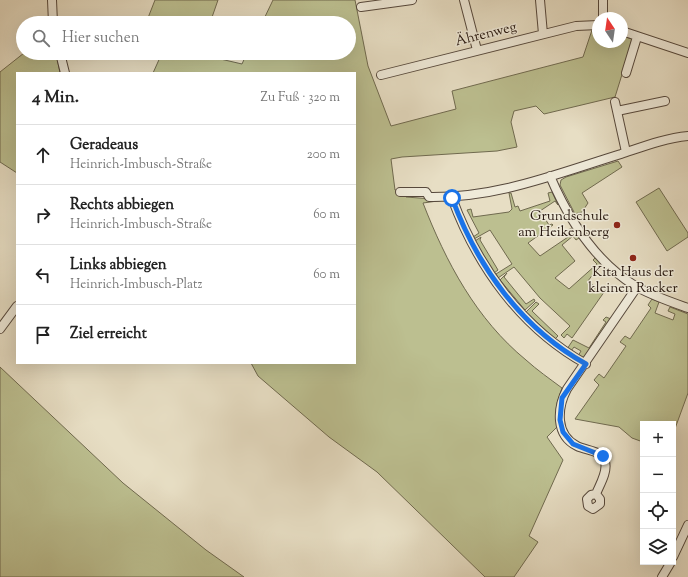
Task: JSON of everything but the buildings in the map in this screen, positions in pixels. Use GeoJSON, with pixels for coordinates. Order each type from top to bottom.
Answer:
{"type":"FeatureCollection","features":[{"type":"Feature","properties":{"kind":"street"},"geometry":{"type":"LineString","coordinates":[[52,0],[53,16]]}},
{"type":"Feature","properties":{"kind":"street"},"geometry":{"type":"LineString","coordinates":[[361,6],[412,0]]}},
{"type":"Feature","properties":{"kind":"street"},"geometry":{"type":"LineString","coordinates":[[464,0],[478,50]]}},
{"type":"Feature","properties":{"kind":"street"},"geometry":{"type":"LineString","coordinates":[[540,0],[543,34]]}},
{"type":"Feature","properties":{"kind":"street"},"geometry":{"type":"LineString","coordinates":[[602,0],[603,12]]}},
{"type":"Feature","properties":{"kind":"street","name":"Ährenweg"},"geometry":{"type":"LineString","coordinates":[[381,76],[543,34],[576,26],[592,25]]}},
{"type":"Feature","properties":{"kind":"street"},"geometry":{"type":"LineString","coordinates":[[628,33],[688,53]]}},
{"type":"Feature","properties":{"kind":"street"},"geometry":{"type":"LineString","coordinates":[[626,73],[637,37]]}},
{"type":"Feature","properties":{"kind":"street"},"geometry":{"type":"LineString","coordinates":[[62,60],[65,72]]}},
{"type":"Feature","properties":{"kind":"street"},"geometry":{"type":"LineString","coordinates":[[617,111],[665,101]]}},
{"type":"Feature","properties":{"kind":"street"},"geometry":{"type":"LineString","coordinates":[[615,102],[626,152]]}},
{"type":"Feature","properties":{"kind":"street"},"geometry":{"type":"LineString","coordinates":[[400,192],[426,192],[429,197],[452,198],[511,189],[626,152],[688,136]]}},
{"type":"Feature","properties":{"kind":"street"},"geometry":{"type":"LineString","coordinates":[[550,176],[562,205],[589,242],[619,273],[637,287],[688,308]]}},
{"type":"Feature","properties":{"kind":"street"},"geometry":{"type":"LineString","coordinates":[[452,198],[472,245],[516,309],[551,342],[586,364]]}},
{"type":"Feature","properties":{"kind":"street"},"geometry":{"type":"LineString","coordinates":[[596,494],[605,469],[605,461],[600,454],[579,447],[568,439],[560,420],[560,405],[567,389],[586,364],[637,287]]}},
{"type":"Feature","properties":{"kind":"street"},"geometry":{"type":"LineString","coordinates":[[0,329],[16,307]]}},
{"type":"Feature","properties":{"kind":"street"},"geometry":{"type":"LineString","coordinates":[[676,553],[685,541],[688,525]]}},
{"type":"Feature","properties":{"kind":"street"},"geometry":{"type":"LineString","coordinates":[[662,577],[669,565]]}},
{"type":"Feature","properties":{"kind":"green space"},"geometry":{"type":"Polygon","coordinates":[[[155,0],[218,0],[212,16],[149,16],[155,0]]]}},
{"type":"Feature","properties":{"kind":"green space"},"geometry":{"type":"Polygon","coordinates":[[[273,0],[355,0],[368,66],[391,126],[456,109],[452,91],[583,57],[592,30],[592,48],[628,48],[628,38],[633,39],[615,97],[544,114],[536,106],[514,111],[511,122],[517,147],[497,151],[391,159],[395,190],[403,190],[406,197],[445,200],[423,203],[453,268],[464,288],[478,308],[508,344],[562,388],[557,403],[557,427],[547,437],[563,460],[529,536],[538,542],[514,577],[485,577],[377,472],[329,437],[258,376],[252,364],[356,364],[356,72],[153,72],[159,60],[225,60],[242,64],[244,60],[356,60],[356,16],[265,16],[273,0]]]}},
{"type":"Feature","properties":{"kind":"green space"},"geometry":{"type":"Polygon","coordinates":[[[16,59],[57,60],[60,72],[16,72],[16,172],[0,162],[0,72],[16,59]]]}},
{"type":"Feature","properties":{"kind":"green space"},"geometry":{"type":"Polygon","coordinates":[[[618,161],[622,167],[582,193],[588,203],[582,212],[575,214],[560,185],[561,180],[566,177],[618,161]]]}},
{"type":"Feature","properties":{"kind":"green space"},"geometry":{"type":"Polygon","coordinates":[[[659,188],[688,233],[688,237],[667,251],[636,202],[659,188]]]}},
{"type":"Feature","properties":{"kind":"green space"},"geometry":{"type":"Polygon","coordinates":[[[552,192],[558,205],[555,201],[540,211],[549,225],[553,225],[528,243],[540,256],[571,235],[568,230],[572,228],[579,238],[576,240],[573,236],[562,245],[575,261],[555,278],[569,289],[597,264],[593,260],[596,257],[603,265],[598,271],[596,270],[588,281],[602,292],[609,285],[572,338],[567,334],[564,338],[561,335],[570,326],[540,298],[514,267],[498,278],[496,274],[512,264],[490,230],[474,239],[473,237],[479,233],[467,210],[471,209],[473,217],[509,212],[512,209],[509,193],[511,193],[515,207],[518,206],[520,211],[550,201],[548,193],[552,192]]]}},
{"type":"Feature","properties":{"kind":"green space"},"geometry":{"type":"Polygon","coordinates":[[[481,237],[480,240],[498,270],[494,273],[475,241],[481,237]]]}},
{"type":"Feature","properties":{"kind":"green space"},"geometry":{"type":"Polygon","coordinates":[[[507,273],[504,277],[526,304],[534,299],[535,301],[525,310],[500,280],[507,273]]]}},
{"type":"Feature","properties":{"kind":"green space"},"geometry":{"type":"Polygon","coordinates":[[[652,299],[659,302],[655,313],[673,320],[675,314],[668,311],[670,307],[688,314],[688,393],[676,426],[676,421],[640,421],[640,441],[632,438],[619,427],[575,419],[599,385],[594,380],[599,374],[604,378],[626,346],[620,342],[625,336],[630,339],[651,308],[648,305],[652,299]]]}},
{"type":"Feature","properties":{"kind":"green space"},"geometry":{"type":"Polygon","coordinates":[[[536,302],[539,304],[532,311],[558,336],[555,339],[526,312],[536,302]]]}},
{"type":"Feature","properties":{"kind":"green space"},"geometry":{"type":"Polygon","coordinates":[[[606,317],[611,319],[585,357],[581,358],[578,356],[581,351],[574,347],[571,351],[567,349],[573,340],[589,348],[606,322],[603,320],[606,317]]]}},
{"type":"Feature","properties":{"kind":"green space"},"geometry":{"type":"Polygon","coordinates":[[[0,367],[123,483],[206,550],[244,577],[0,577],[0,367]]]}},
{"type":"Feature","properties":{"kind":"place","name":"Grundschule am Heikenberg"},"geometry":{"type":"Point","coordinates":[617,225]}},
{"type":"Feature","properties":{"kind":"place","name":"Kita Haus der kleinen Racker"},"geometry":{"type":"Point","coordinates":[633,258]}},
{"type":"Feature","properties":{"kind":"route"},"geometry":{"type":"LineString","coordinates":[[452,198],[472,245],[516,309],[551,342],[586,364],[562,398],[559,414],[560,420],[563,432],[573,444],[603,456]]}}]}
